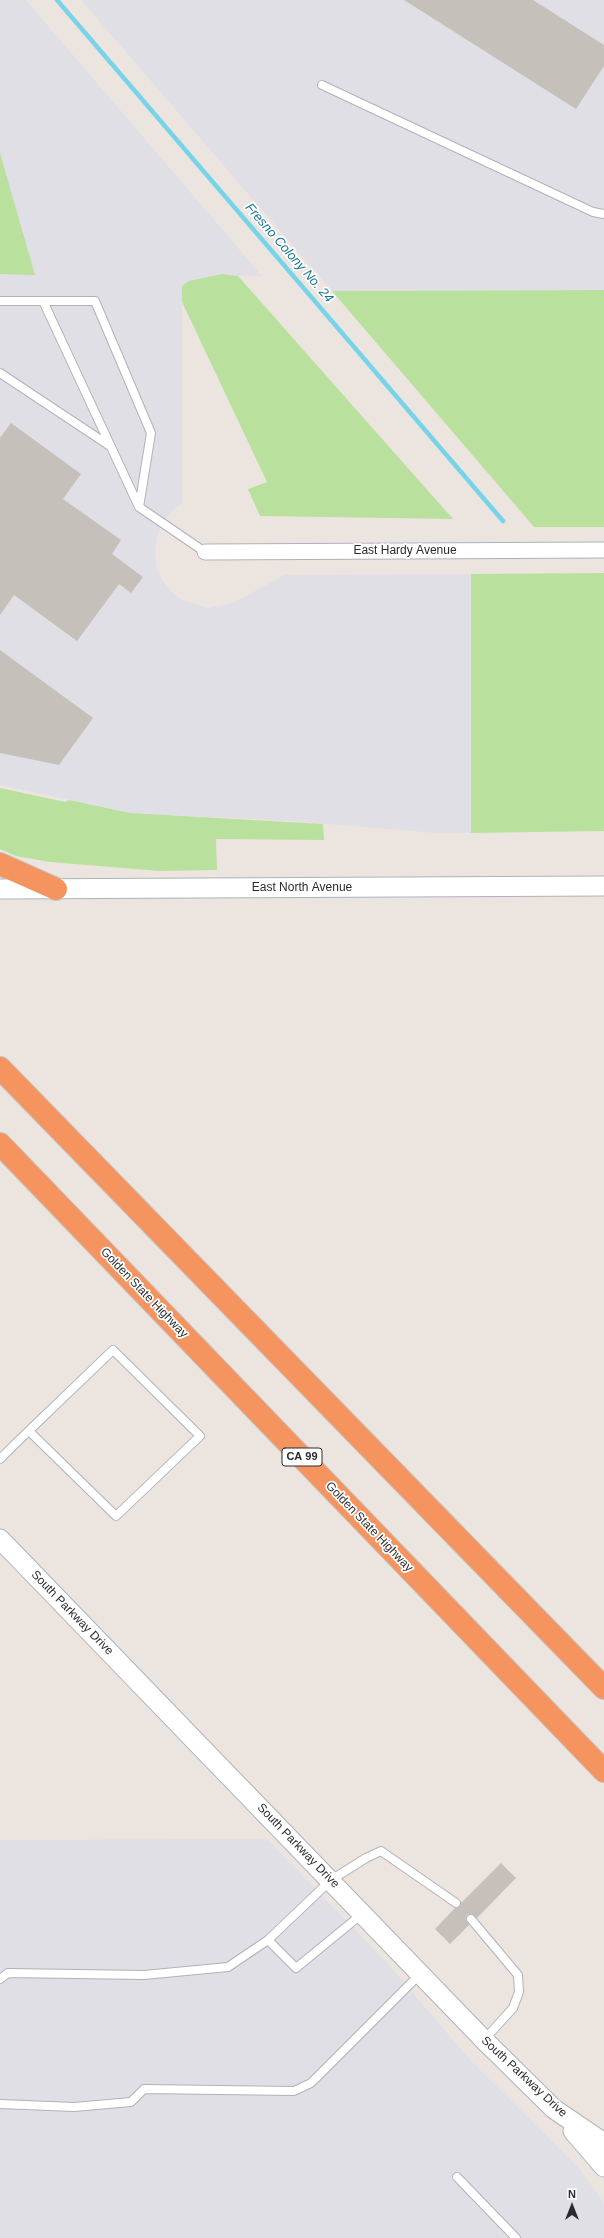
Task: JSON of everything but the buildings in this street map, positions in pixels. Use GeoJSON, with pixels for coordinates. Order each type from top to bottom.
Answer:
{"type":"FeatureCollection","features":[{"type":"Feature","properties":{"kind":"highway"},"geometry":{"type":"LineString","coordinates":[[0,864],[56,888]]}},
{"type":"Feature","properties":{"kind":"highway"},"geometry":{"type":"LineString","coordinates":[[0,1068],[604,1688]]}},
{"type":"Feature","properties":{"kind":"highway","name":"Golden State Highway"},"geometry":{"type":"LineString","coordinates":[[0,1144],[604,1771]]}},
{"type":"Feature","properties":{"kind":"street","name":"East Hardy Avenue"},"geometry":{"type":"LineString","coordinates":[[205,552],[604,550]]}},
{"type":"Feature","properties":{"kind":"street","name":"East North Avenue"},"geometry":{"type":"LineString","coordinates":[[0,889],[604,886]]}},
{"type":"Feature","properties":{"kind":"street","name":"South Parkway Drive"},"geometry":{"type":"LineString","coordinates":[[0,1539],[484,2040],[554,2109],[604,2143]]}},
{"type":"Feature","properties":{"kind":"street"},"geometry":{"type":"LineString","coordinates":[[554,2109],[604,2168]]}},
{"type":"Feature","properties":{"kind":"lane"},"geometry":{"type":"LineString","coordinates":[[322,85],[593,212],[604,214]]}},
{"type":"Feature","properties":{"kind":"lane"},"geometry":{"type":"LineString","coordinates":[[0,301],[94,300],[151,433],[139,507]]}},
{"type":"Feature","properties":{"kind":"lane"},"geometry":{"type":"LineString","coordinates":[[43,301],[139,507],[205,552]]}},
{"type":"Feature","properties":{"kind":"lane"},"geometry":{"type":"LineString","coordinates":[[0,373],[111,446]]}},
{"type":"Feature","properties":{"kind":"lane"},"geometry":{"type":"LineString","coordinates":[[0,1459],[29,1431],[113,1350],[200,1436],[116,1516],[29,1431]]}},
{"type":"Feature","properties":{"kind":"lane"},"geometry":{"type":"LineString","coordinates":[[0,1979],[8,1973],[144,1975],[228,1967],[268,1940],[331,1880],[366,1858],[381,1851],[456,1903]]}},
{"type":"Feature","properties":{"kind":"lane"},"geometry":{"type":"LineString","coordinates":[[268,1940],[296,1968],[362,1914]]}},
{"type":"Feature","properties":{"kind":"lane"},"geometry":{"type":"LineString","coordinates":[[471,1919],[518,1975],[519,1992],[513,2008],[484,2040]]}},
{"type":"Feature","properties":{"kind":"lane"},"geometry":{"type":"LineString","coordinates":[[0,2104],[74,2107],[131,2102],[144,2089],[294,2091],[311,2083],[420,1974]]}},
{"type":"Feature","properties":{"kind":"lane"},"geometry":{"type":"LineString","coordinates":[[457,2177],[516,2238]]}},
{"type":"Feature","properties":{"kind":"shaded area"},"geometry":{"type":"Polygon","coordinates":[[[0,0],[26,0],[262,276],[222,274],[182,286],[182,503],[171,512],[162,523],[157,537],[155,552],[156,566],[162,580],[171,591],[182,600],[208,608],[233,603],[284,575],[471,574],[471,833],[436,833],[292,821],[130,813],[0,785],[0,0]]]}},
{"type":"Feature","properties":{"kind":"shaded area"},"geometry":{"type":"Polygon","coordinates":[[[81,0],[604,0],[604,290],[332,291],[81,0]]]}},
{"type":"Feature","properties":{"kind":"shaded area"},"geometry":{"type":"Polygon","coordinates":[[[267,1839],[388,1964],[471,2061],[579,2168],[604,2203],[604,2238],[0,2238],[0,1840],[267,1839]]]}},
{"type":"Feature","properties":{"kind":"green space"},"geometry":{"type":"Polygon","coordinates":[[[0,153],[35,275],[0,274],[0,153]]]}},
{"type":"Feature","properties":{"kind":"green space"},"geometry":{"type":"Polygon","coordinates":[[[222,274],[238,276],[453,519],[260,516],[248,489],[267,482],[182,302],[182,286],[189,281],[222,274]]]}},
{"type":"Feature","properties":{"kind":"green space"},"geometry":{"type":"Polygon","coordinates":[[[604,290],[604,527],[534,527],[332,291],[604,290]]]}},
{"type":"Feature","properties":{"kind":"green space"},"geometry":{"type":"Polygon","coordinates":[[[604,573],[604,831],[471,833],[471,574],[604,573]]]}},
{"type":"Feature","properties":{"kind":"green space"},"geometry":{"type":"Polygon","coordinates":[[[0,788],[65,802],[69,800],[130,813],[323,824],[324,840],[216,839],[217,870],[160,871],[50,862],[16,856],[0,849],[0,788]]]}},
{"type":"Feature","properties":{"kind":"waterway","name":"Fresno Colony No. 24"},"geometry":{"type":"LineString","coordinates":[[57,0],[503,521]]}}]}
